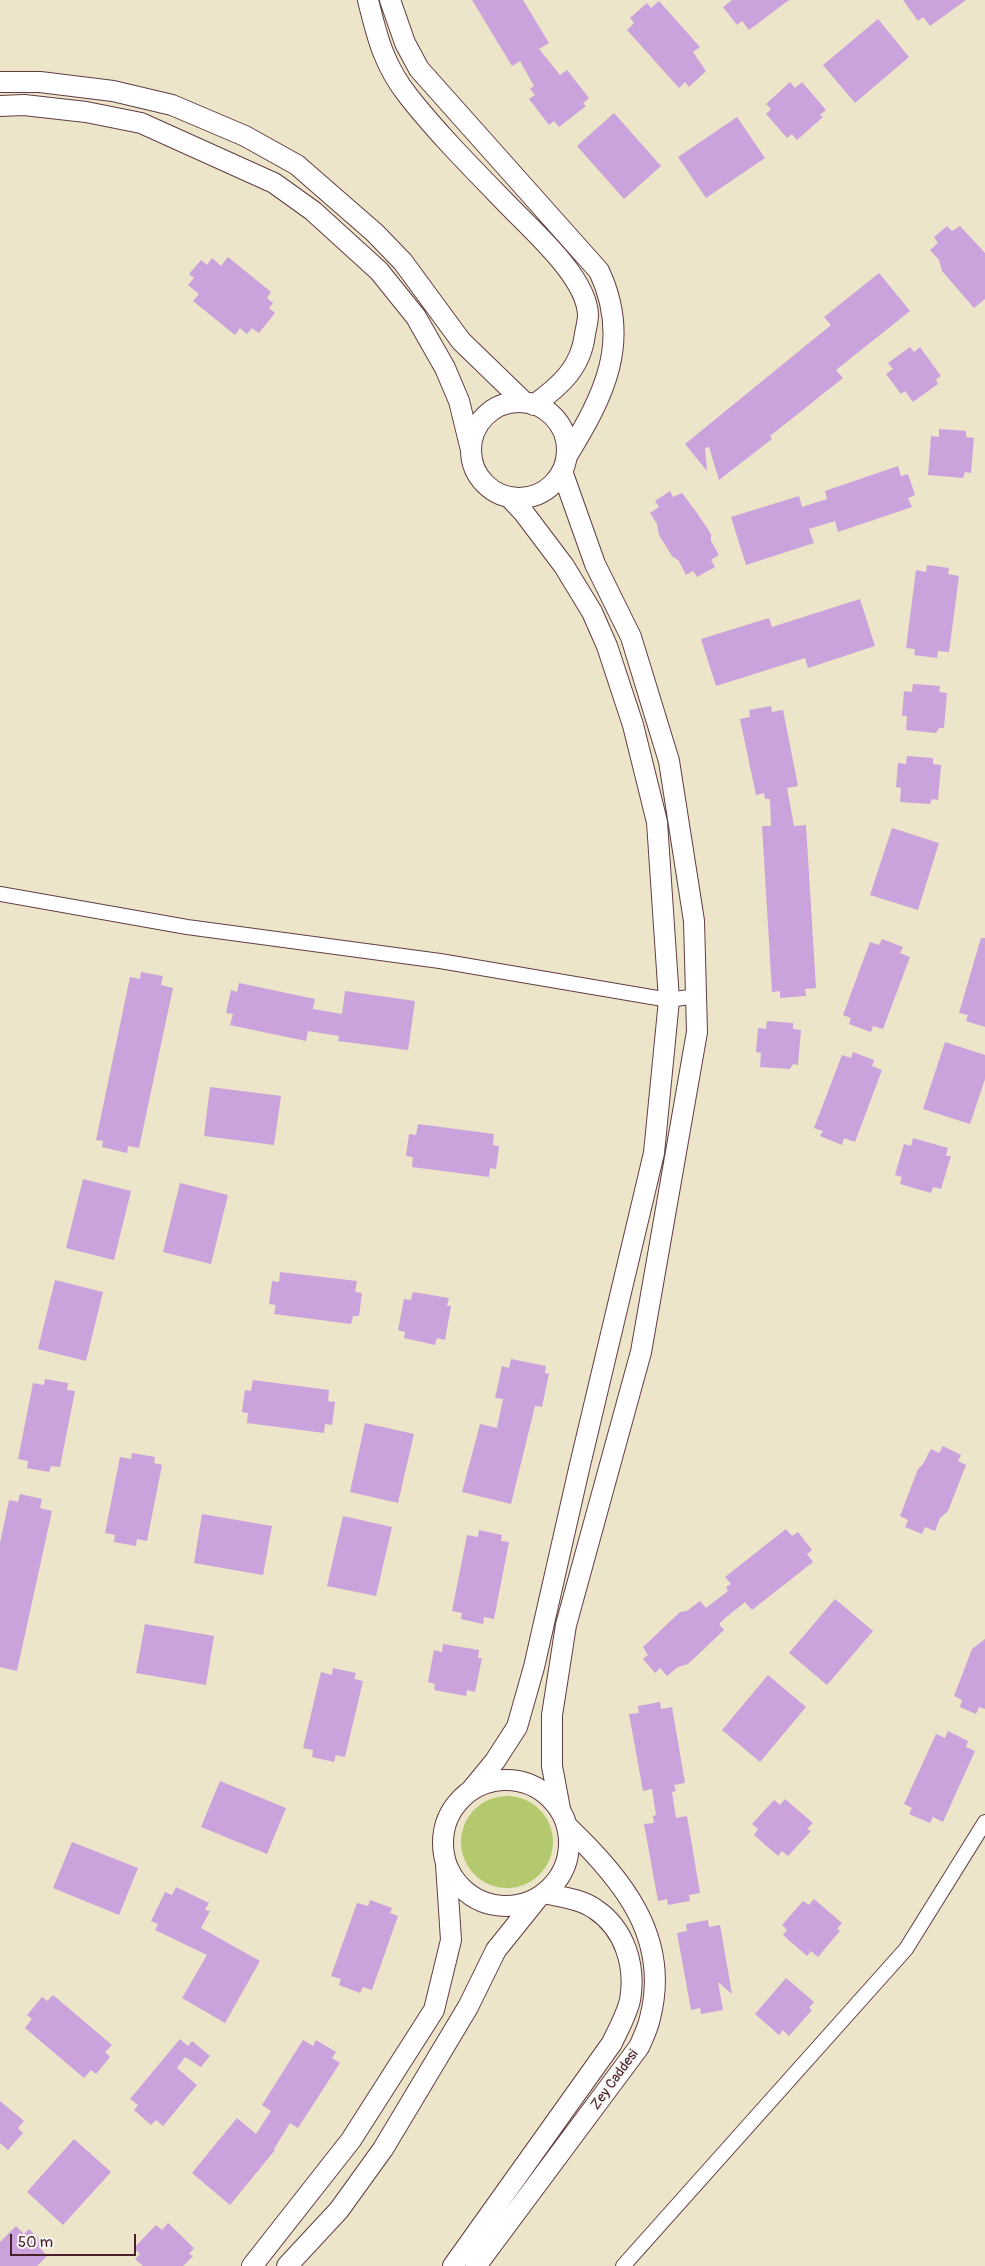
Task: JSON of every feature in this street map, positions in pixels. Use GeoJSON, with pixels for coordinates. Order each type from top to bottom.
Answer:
{"type":"FeatureCollection","features":[{"type":"Feature","properties":{"kind":"street"},"geometry":{"type":"LineString","coordinates":[[368,0],[383,56],[408,96],[559,257],[579,285],[588,314],[583,350],[572,372],[556,388],[529,403],[508,403],[494,409],[482,420],[474,434],[471,450]]}},
{"type":"Feature","properties":{"kind":"street"},"geometry":{"type":"LineString","coordinates":[[0,106],[24,105],[77,111],[141,123],[274,183],[313,211],[379,271],[416,317],[445,368],[458,401],[474,466],[482,480],[494,491],[509,497],[525,498],[541,493],[553,484],[587,424],[612,365],[615,332],[609,292],[599,271],[419,69],[405,43],[390,0]]}},
{"type":"Feature","properties":{"kind":"street"},"geometry":{"type":"LineString","coordinates":[[0,82],[49,83],[112,91],[172,105],[244,136],[297,165],[375,233],[403,262],[461,342],[529,403],[552,414],[561,426],[567,441],[565,464],[595,564],[631,637],[669,761],[694,921],[697,1032],[641,1352],[566,1625],[552,1715],[552,1766],[560,1808],[568,1827],[570,1846],[566,1866],[554,1885],[540,1896],[496,1950],[468,2007],[383,2149],[339,2210],[288,2266]]}},
{"type":"Feature","properties":{"kind":"street"},"geometry":{"type":"LineString","coordinates":[[252,2266],[351,2140],[434,2010],[452,1940],[446,1864],[442,1842],[447,1820],[457,1802],[472,1789],[495,1761],[517,1727],[534,1667],[654,1153],[669,1000],[657,822],[633,725],[607,646],[592,612],[564,566],[509,497]]}},
{"type":"Feature","properties":{"kind":"street"},"geometry":{"type":"LineString","coordinates":[[0,894],[187,927],[440,961],[669,1000],[696,996]]}},
{"type":"Feature","properties":{"kind":"street"},"geometry":{"type":"LineString","coordinates":[[472,1789],[490,1781],[517,1781],[530,1784],[547,1794],[560,1808]]}},
{"type":"Feature","properties":{"kind":"street"},"geometry":{"type":"LineString","coordinates":[[623,2266],[906,1949],[985,1822]]}},
{"type":"Feature","properties":{"kind":"street","name":"Zey Caddesi"},"geometry":{"type":"LineString","coordinates":[[476,2266],[639,2047],[650,2018],[654,1986],[653,1954],[641,1918],[618,1878],[568,1827]]}},
{"type":"Feature","properties":{"kind":"street"},"geometry":{"type":"LineString","coordinates":[[446,1864],[456,1883],[473,1898],[494,1906],[516,1906],[540,1896]]}},
{"type":"Feature","properties":{"kind":"street","name":"Zey Caddesi"},"geometry":{"type":"LineString","coordinates":[[453,2266],[499,2205],[612,2043],[630,2001],[631,1960],[614,1924],[594,1908],[574,1899],[540,1896]]}},
{"type":"Feature","properties":{"kind":"green space"},"geometry":{"type":"Polygon","coordinates":[[[507,1796],[525,1799],[540,1809],[550,1824],[553,1842],[550,1860],[540,1875],[525,1885],[507,1888],[489,1885],[474,1875],[464,1860],[461,1842],[464,1824],[474,1809],[489,1799],[507,1796]]]}},
{"type":"Feature","properties":{"kind":"building"},"geometry":{"type":"Polygon","coordinates":[[[472,0],[523,0],[549,43],[539,49],[560,75],[567,70],[589,98],[583,103],[586,106],[559,127],[554,121],[549,125],[529,99],[535,95],[530,89],[534,86],[520,61],[512,66],[472,0]]]}},
{"type":"Feature","properties":{"kind":"building"},"geometry":{"type":"Polygon","coordinates":[[[732,0],[789,0],[749,30],[742,21],[737,25],[723,7],[732,0]]]}},
{"type":"Feature","properties":{"kind":"building"},"geometry":{"type":"Polygon","coordinates":[[[903,0],[966,0],[930,26],[923,17],[918,21],[903,0]]]}},
{"type":"Feature","properties":{"kind":"building"},"geometry":{"type":"Polygon","coordinates":[[[659,1],[700,47],[693,52],[706,71],[689,87],[685,82],[679,88],[627,30],[634,23],[630,18],[647,3],[651,8],[659,1]]]}},
{"type":"Feature","properties":{"kind":"building"},"geometry":{"type":"Polygon","coordinates":[[[878,19],[909,57],[855,103],[823,65],[878,19]]]}},
{"type":"Feature","properties":{"kind":"building"},"geometry":{"type":"Polygon","coordinates":[[[790,82],[795,88],[802,82],[826,110],[820,115],[823,117],[797,140],[792,134],[787,138],[766,114],[771,109],[766,104],[790,82]]]}},
{"type":"Feature","properties":{"kind":"building"},"geometry":{"type":"Polygon","coordinates":[[[614,113],[661,166],[624,199],[577,146],[614,113]]]}},
{"type":"Feature","properties":{"kind":"building"},"geometry":{"type":"Polygon","coordinates":[[[737,117],[765,158],[706,198],[678,157],[737,117]]]}},
{"type":"Feature","properties":{"kind":"building"},"geometry":{"type":"Polygon","coordinates":[[[947,226],[952,231],[960,226],[985,253],[985,299],[974,308],[942,271],[939,260],[930,250],[938,243],[934,237],[947,226]]]}},
{"type":"Feature","properties":{"kind":"building"},"geometry":{"type":"Polygon","coordinates":[[[228,257],[271,292],[267,298],[273,303],[269,308],[275,313],[259,333],[252,328],[247,334],[240,328],[235,335],[193,301],[199,294],[188,285],[194,278],[189,274],[201,260],[207,265],[212,258],[221,266],[228,257]]]}},
{"type":"Feature","properties":{"kind":"building"},"geometry":{"type":"Polygon","coordinates":[[[879,273],[910,311],[836,370],[843,378],[770,436],[772,439],[719,480],[709,447],[705,448],[707,471],[685,444],[831,325],[824,317],[879,273]]]}},
{"type":"Feature","properties":{"kind":"building"},"geometry":{"type":"Polygon","coordinates":[[[910,347],[914,352],[920,347],[941,376],[936,379],[938,384],[913,402],[905,391],[901,394],[886,374],[893,369],[888,363],[910,347]]]}},
{"type":"Feature","properties":{"kind":"building"},"geometry":{"type":"Polygon","coordinates":[[[939,429],[966,431],[966,437],[974,438],[971,473],[965,472],[963,478],[928,475],[931,436],[939,437],[939,429]]]}},
{"type":"Feature","properties":{"kind":"building"},"geometry":{"type":"Polygon","coordinates":[[[898,466],[901,476],[908,474],[915,495],[908,498],[912,507],[838,532],[835,521],[809,529],[814,543],[746,565],[731,517],[799,496],[802,507],[827,499],[825,491],[898,466]]]}},
{"type":"Feature","properties":{"kind":"building"},"geometry":{"type":"Polygon","coordinates":[[[670,491],[673,497],[682,493],[711,534],[711,541],[719,555],[711,560],[715,567],[697,577],[693,571],[686,575],[679,561],[672,556],[659,535],[657,524],[650,513],[659,507],[655,501],[670,491]]]}},
{"type":"Feature","properties":{"kind":"building"},"geometry":{"type":"Polygon","coordinates":[[[927,565],[949,568],[948,574],[959,576],[949,652],[938,651],[937,658],[914,655],[915,649],[906,648],[916,570],[926,572],[927,565]]]}},
{"type":"Feature","properties":{"kind":"building"},"geometry":{"type":"Polygon","coordinates":[[[860,599],[875,646],[808,668],[805,658],[716,686],[701,639],[769,618],[772,627],[860,599]]]}},
{"type":"Feature","properties":{"kind":"building"},"geometry":{"type":"Polygon","coordinates":[[[913,684],[940,686],[939,692],[947,693],[944,728],[939,728],[936,733],[906,730],[907,716],[902,716],[904,691],[912,692],[913,684]]]}},
{"type":"Feature","properties":{"kind":"building"},"geometry":{"type":"Polygon","coordinates":[[[771,706],[772,712],[783,710],[798,786],[787,788],[794,826],[806,825],[816,988],[805,989],[806,996],[780,998],[780,991],[772,992],[762,826],[771,826],[770,799],[765,799],[764,793],[756,795],[740,719],[750,717],[749,710],[771,706]]]}},
{"type":"Feature","properties":{"kind":"building"},"geometry":{"type":"Polygon","coordinates":[[[907,756],[933,758],[933,764],[941,765],[938,800],[932,799],[930,804],[900,802],[901,788],[896,787],[898,763],[906,764],[907,756]]]}},
{"type":"Feature","properties":{"kind":"building"},"geometry":{"type":"Polygon","coordinates":[[[892,828],[939,843],[918,910],[870,895],[892,828]]]}},
{"type":"Feature","properties":{"kind":"building"},"geometry":{"type":"Polygon","coordinates":[[[981,938],[985,938],[985,1027],[966,1021],[968,1015],[959,1013],[981,938]]]}},
{"type":"Feature","properties":{"kind":"building"},"geometry":{"type":"Polygon","coordinates":[[[882,939],[903,947],[900,953],[910,957],[883,1029],[873,1026],[871,1032],[849,1024],[851,1018],[843,1015],[870,942],[879,945],[882,939]]]}},
{"type":"Feature","properties":{"kind":"building"},"geometry":{"type":"Polygon","coordinates":[[[141,972],[163,976],[161,985],[173,988],[139,1148],[128,1146],[127,1153],[102,1147],[103,1141],[96,1140],[130,977],[140,979],[141,972]]]}},
{"type":"Feature","properties":{"kind":"building"},"geometry":{"type":"Polygon","coordinates":[[[239,983],[315,999],[313,1009],[342,1014],[345,991],[415,1001],[408,1050],[338,1041],[339,1036],[308,1031],[306,1041],[230,1025],[233,1014],[226,1013],[231,990],[237,992],[239,983]]]}},
{"type":"Feature","properties":{"kind":"building"},"geometry":{"type":"Polygon","coordinates":[[[767,1021],[793,1023],[793,1029],[801,1030],[798,1065],[793,1064],[790,1069],[760,1067],[761,1053],[756,1052],[758,1028],[766,1029],[767,1021]]]}},
{"type":"Feature","properties":{"kind":"building"},"geometry":{"type":"Polygon","coordinates":[[[945,1042],[985,1055],[985,1079],[970,1124],[923,1109],[945,1042]]]}},
{"type":"Feature","properties":{"kind":"building"},"geometry":{"type":"Polygon","coordinates":[[[853,1052],[874,1060],[872,1066],[882,1070],[855,1142],[844,1138],[842,1145],[820,1136],[823,1131],[814,1128],[842,1055],[851,1058],[853,1052]]]}},
{"type":"Feature","properties":{"kind":"building"},"geometry":{"type":"Polygon","coordinates":[[[210,1087],[281,1096],[274,1145],[204,1136],[210,1087]]]}},
{"type":"Feature","properties":{"kind":"building"},"geometry":{"type":"Polygon","coordinates":[[[418,1124],[494,1134],[493,1145],[499,1146],[496,1169],[490,1168],[489,1177],[412,1167],[413,1157],[406,1156],[409,1134],[416,1135],[418,1124]]]}},
{"type":"Feature","properties":{"kind":"building"},"geometry":{"type":"Polygon","coordinates":[[[913,1138],[948,1148],[946,1156],[951,1156],[941,1189],[933,1187],[931,1193],[900,1184],[902,1177],[895,1175],[904,1144],[911,1146],[913,1138]]]}},
{"type":"Feature","properties":{"kind":"building"},"geometry":{"type":"Polygon","coordinates":[[[83,1179],[131,1191],[114,1260],[66,1248],[83,1179]]]}},
{"type":"Feature","properties":{"kind":"building"},"geometry":{"type":"Polygon","coordinates":[[[180,1183],[228,1195],[211,1264],[163,1252],[180,1183]]]}},
{"type":"Feature","properties":{"kind":"building"},"geometry":{"type":"Polygon","coordinates":[[[280,1272],[357,1281],[355,1292],[362,1293],[359,1316],[353,1316],[351,1324],[274,1314],[276,1305],[269,1304],[272,1281],[279,1282],[280,1272]]]}},
{"type":"Feature","properties":{"kind":"building"},"geometry":{"type":"Polygon","coordinates":[[[55,1280],[103,1292],[86,1361],[38,1349],[55,1280]]]}},
{"type":"Feature","properties":{"kind":"building"},"geometry":{"type":"Polygon","coordinates":[[[413,1292],[449,1298],[447,1306],[451,1306],[445,1340],[437,1338],[435,1345],[404,1338],[405,1332],[398,1330],[404,1299],[411,1300],[413,1292]]]}},
{"type":"Feature","properties":{"kind":"building"},"geometry":{"type":"Polygon","coordinates":[[[511,1359],[546,1366],[545,1374],[549,1373],[542,1407],[535,1406],[511,1504],[462,1492],[480,1424],[497,1428],[503,1399],[495,1398],[502,1366],[509,1368],[511,1359]]]}},
{"type":"Feature","properties":{"kind":"building"},"geometry":{"type":"Polygon","coordinates":[[[45,1379],[68,1383],[67,1390],[75,1391],[60,1467],[51,1466],[49,1472],[27,1468],[28,1461],[18,1459],[33,1383],[44,1385],[45,1379]]]}},
{"type":"Feature","properties":{"kind":"building"},"geometry":{"type":"Polygon","coordinates":[[[253,1380],[329,1390],[328,1401],[335,1402],[332,1425],[325,1424],[324,1433],[247,1423],[248,1413],[242,1412],[245,1390],[251,1391],[253,1380]]]}},
{"type":"Feature","properties":{"kind":"building"},"geometry":{"type":"Polygon","coordinates":[[[365,1423],[414,1434],[398,1503],[350,1492],[365,1423]]]}},
{"type":"Feature","properties":{"kind":"building"},"geometry":{"type":"Polygon","coordinates":[[[943,1446],[961,1455],[958,1461],[966,1465],[948,1511],[940,1518],[935,1531],[925,1527],[922,1534],[905,1527],[908,1520],[900,1516],[918,1469],[931,1449],[939,1453],[943,1446]]]}},
{"type":"Feature","properties":{"kind":"building"},"geometry":{"type":"Polygon","coordinates":[[[132,1453],[155,1457],[154,1463],[162,1465],[147,1541],[137,1539],[136,1546],[114,1542],[115,1535],[105,1533],[120,1457],[131,1459],[132,1453]]]}},
{"type":"Feature","properties":{"kind":"building"},"geometry":{"type":"Polygon","coordinates":[[[20,1494],[42,1499],[40,1508],[52,1511],[17,1671],[0,1667],[0,1543],[9,1500],[18,1502],[20,1494]]]}},
{"type":"Feature","properties":{"kind":"building"},"geometry":{"type":"Polygon","coordinates":[[[202,1514],[272,1526],[263,1575],[194,1563],[202,1514]]]}},
{"type":"Feature","properties":{"kind":"building"},"geometry":{"type":"Polygon","coordinates":[[[343,1516],[392,1527],[376,1596],[327,1586],[343,1516]]]}},
{"type":"Feature","properties":{"kind":"building"},"geometry":{"type":"Polygon","coordinates":[[[786,1529],[792,1536],[798,1532],[812,1550],[807,1554],[813,1562],[752,1610],[745,1602],[724,1619],[719,1624],[724,1630],[688,1664],[678,1667],[667,1676],[660,1668],[655,1673],[643,1659],[648,1655],[643,1647],[680,1612],[687,1611],[700,1601],[706,1608],[728,1591],[726,1587],[731,1584],[725,1577],[786,1529]]]}},
{"type":"Feature","properties":{"kind":"building"},"geometry":{"type":"Polygon","coordinates":[[[479,1530],[502,1535],[501,1541],[509,1542],[494,1619],[484,1617],[483,1624],[461,1619],[462,1613],[452,1611],[467,1535],[478,1537],[479,1530]]]}},
{"type":"Feature","properties":{"kind":"building"},"geometry":{"type":"Polygon","coordinates":[[[835,1599],[873,1631],[827,1685],[789,1653],[835,1599]]]}},
{"type":"Feature","properties":{"kind":"building"},"geometry":{"type":"Polygon","coordinates":[[[145,1624],[214,1636],[206,1685],[136,1673],[145,1624]]]}},
{"type":"Feature","properties":{"kind":"building"},"geometry":{"type":"Polygon","coordinates":[[[985,1639],[985,1709],[979,1707],[976,1714],[960,1707],[962,1700],[954,1696],[972,1649],[985,1639]]]}},
{"type":"Feature","properties":{"kind":"building"},"geometry":{"type":"Polygon","coordinates":[[[443,1644],[479,1650],[478,1658],[482,1658],[475,1692],[467,1690],[466,1696],[434,1690],[435,1684],[428,1682],[434,1650],[442,1652],[443,1644]]]}},
{"type":"Feature","properties":{"kind":"building"},"geometry":{"type":"Polygon","coordinates":[[[333,1668],[356,1673],[354,1679],[363,1681],[345,1757],[336,1755],[334,1762],[312,1757],[313,1750],[303,1748],[321,1672],[332,1675],[333,1668]]]}},
{"type":"Feature","properties":{"kind":"building"},"geometry":{"type":"Polygon","coordinates":[[[768,1675],[806,1707],[760,1762],[722,1730],[768,1675]]]}},
{"type":"Feature","properties":{"kind":"building"},"geometry":{"type":"Polygon","coordinates":[[[660,1702],[661,1709],[672,1707],[685,1783],[674,1785],[676,1791],[672,1792],[676,1818],[687,1816],[700,1893],[689,1895],[690,1901],[668,1905],[667,1899],[658,1901],[644,1824],[654,1823],[653,1816],[656,1815],[652,1789],[643,1791],[629,1714],[639,1713],[638,1706],[660,1702]]]}},
{"type":"Feature","properties":{"kind":"building"},"geometry":{"type":"Polygon","coordinates":[[[948,1731],[968,1741],[966,1747],[975,1751],[943,1822],[933,1817],[930,1823],[909,1814],[912,1808],[904,1804],[936,1734],[945,1738],[948,1731]]]}},
{"type":"Feature","properties":{"kind":"building"},"geometry":{"type":"Polygon","coordinates":[[[220,1781],[286,1808],[267,1854],[201,1827],[220,1781]]]}},
{"type":"Feature","properties":{"kind":"building"},"geometry":{"type":"Polygon","coordinates":[[[785,1799],[813,1823],[807,1829],[811,1831],[788,1856],[782,1851],[778,1856],[754,1835],[758,1829],[752,1824],[774,1800],[780,1805],[785,1799]]]}},
{"type":"Feature","properties":{"kind":"building"},"geometry":{"type":"Polygon","coordinates":[[[72,1842],[138,1868],[119,1915],[53,1888],[72,1842]]]}},
{"type":"Feature","properties":{"kind":"building"},"geometry":{"type":"Polygon","coordinates":[[[176,1887],[209,1903],[205,1910],[210,1911],[201,1928],[260,1961],[225,2023],[182,1998],[207,1955],[155,1930],[158,1924],[151,1921],[165,1892],[172,1895],[176,1887]]]}},
{"type":"Feature","properties":{"kind":"building"},"geometry":{"type":"Polygon","coordinates":[[[814,1899],[842,1923],[837,1929],[840,1931],[818,1957],[811,1951],[807,1956],[783,1935],[787,1930],[782,1925],[803,1901],[809,1905],[814,1899]]]}},
{"type":"Feature","properties":{"kind":"building"},"geometry":{"type":"Polygon","coordinates":[[[370,1900],[392,1908],[390,1913],[398,1916],[372,1990],[363,1987],[360,1993],[339,1985],[341,1979],[331,1976],[357,1903],[368,1906],[370,1900]]]}},
{"type":"Feature","properties":{"kind":"building"},"geometry":{"type":"Polygon","coordinates":[[[708,1920],[709,1927],[720,1925],[732,1994],[718,1982],[723,2010],[701,2014],[700,2008],[691,2010],[677,1933],[687,1931],[686,1924],[708,1920]]]}},
{"type":"Feature","properties":{"kind":"building"},"geometry":{"type":"Polygon","coordinates":[[[786,1978],[814,2002],[809,2008],[812,2010],[789,2036],[783,2030],[779,2035],[755,2014],[786,1978]]]}},
{"type":"Feature","properties":{"kind":"building"},"geometry":{"type":"Polygon","coordinates":[[[53,1995],[112,2045],[105,2052],[110,2057],[96,2074],[91,2070],[84,2078],[25,2028],[32,2019],[27,2015],[42,1997],[47,2001],[53,1995]]]}},
{"type":"Feature","properties":{"kind":"building"},"geometry":{"type":"Polygon","coordinates":[[[180,2039],[188,2046],[192,2041],[210,2056],[201,2067],[185,2057],[177,2068],[197,2085],[163,2126],[156,2120],[151,2125],[134,2110],[138,2105],[130,2099],[180,2039]]]}},
{"type":"Feature","properties":{"kind":"building"},"geometry":{"type":"Polygon","coordinates":[[[303,2040],[313,2046],[316,2040],[336,2052],[332,2058],[340,2063],[298,2128],[290,2123],[275,2150],[230,2205],[192,2173],[237,2118],[256,2134],[271,2111],[262,2105],[303,2040]]]}},
{"type":"Feature","properties":{"kind":"building"},"geometry":{"type":"Polygon","coordinates":[[[0,2101],[24,2121],[18,2128],[23,2133],[8,2150],[0,2143],[0,2101]]]}},
{"type":"Feature","properties":{"kind":"building"},"geometry":{"type":"Polygon","coordinates":[[[74,2139],[111,2172],[63,2225],[27,2192],[74,2139]]]}},
{"type":"Feature","properties":{"kind":"building"},"geometry":{"type":"Polygon","coordinates":[[[168,2223],[194,2248],[189,2254],[193,2256],[183,2266],[143,2266],[135,2259],[140,2254],[134,2248],[156,2225],[162,2230],[168,2223]]]}},
{"type":"Feature","properties":{"kind":"building"},"geometry":{"type":"Polygon","coordinates":[[[16,2226],[24,2234],[29,2229],[45,2245],[41,2249],[47,2256],[37,2266],[0,2266],[0,2242],[16,2226]]]}}]}
